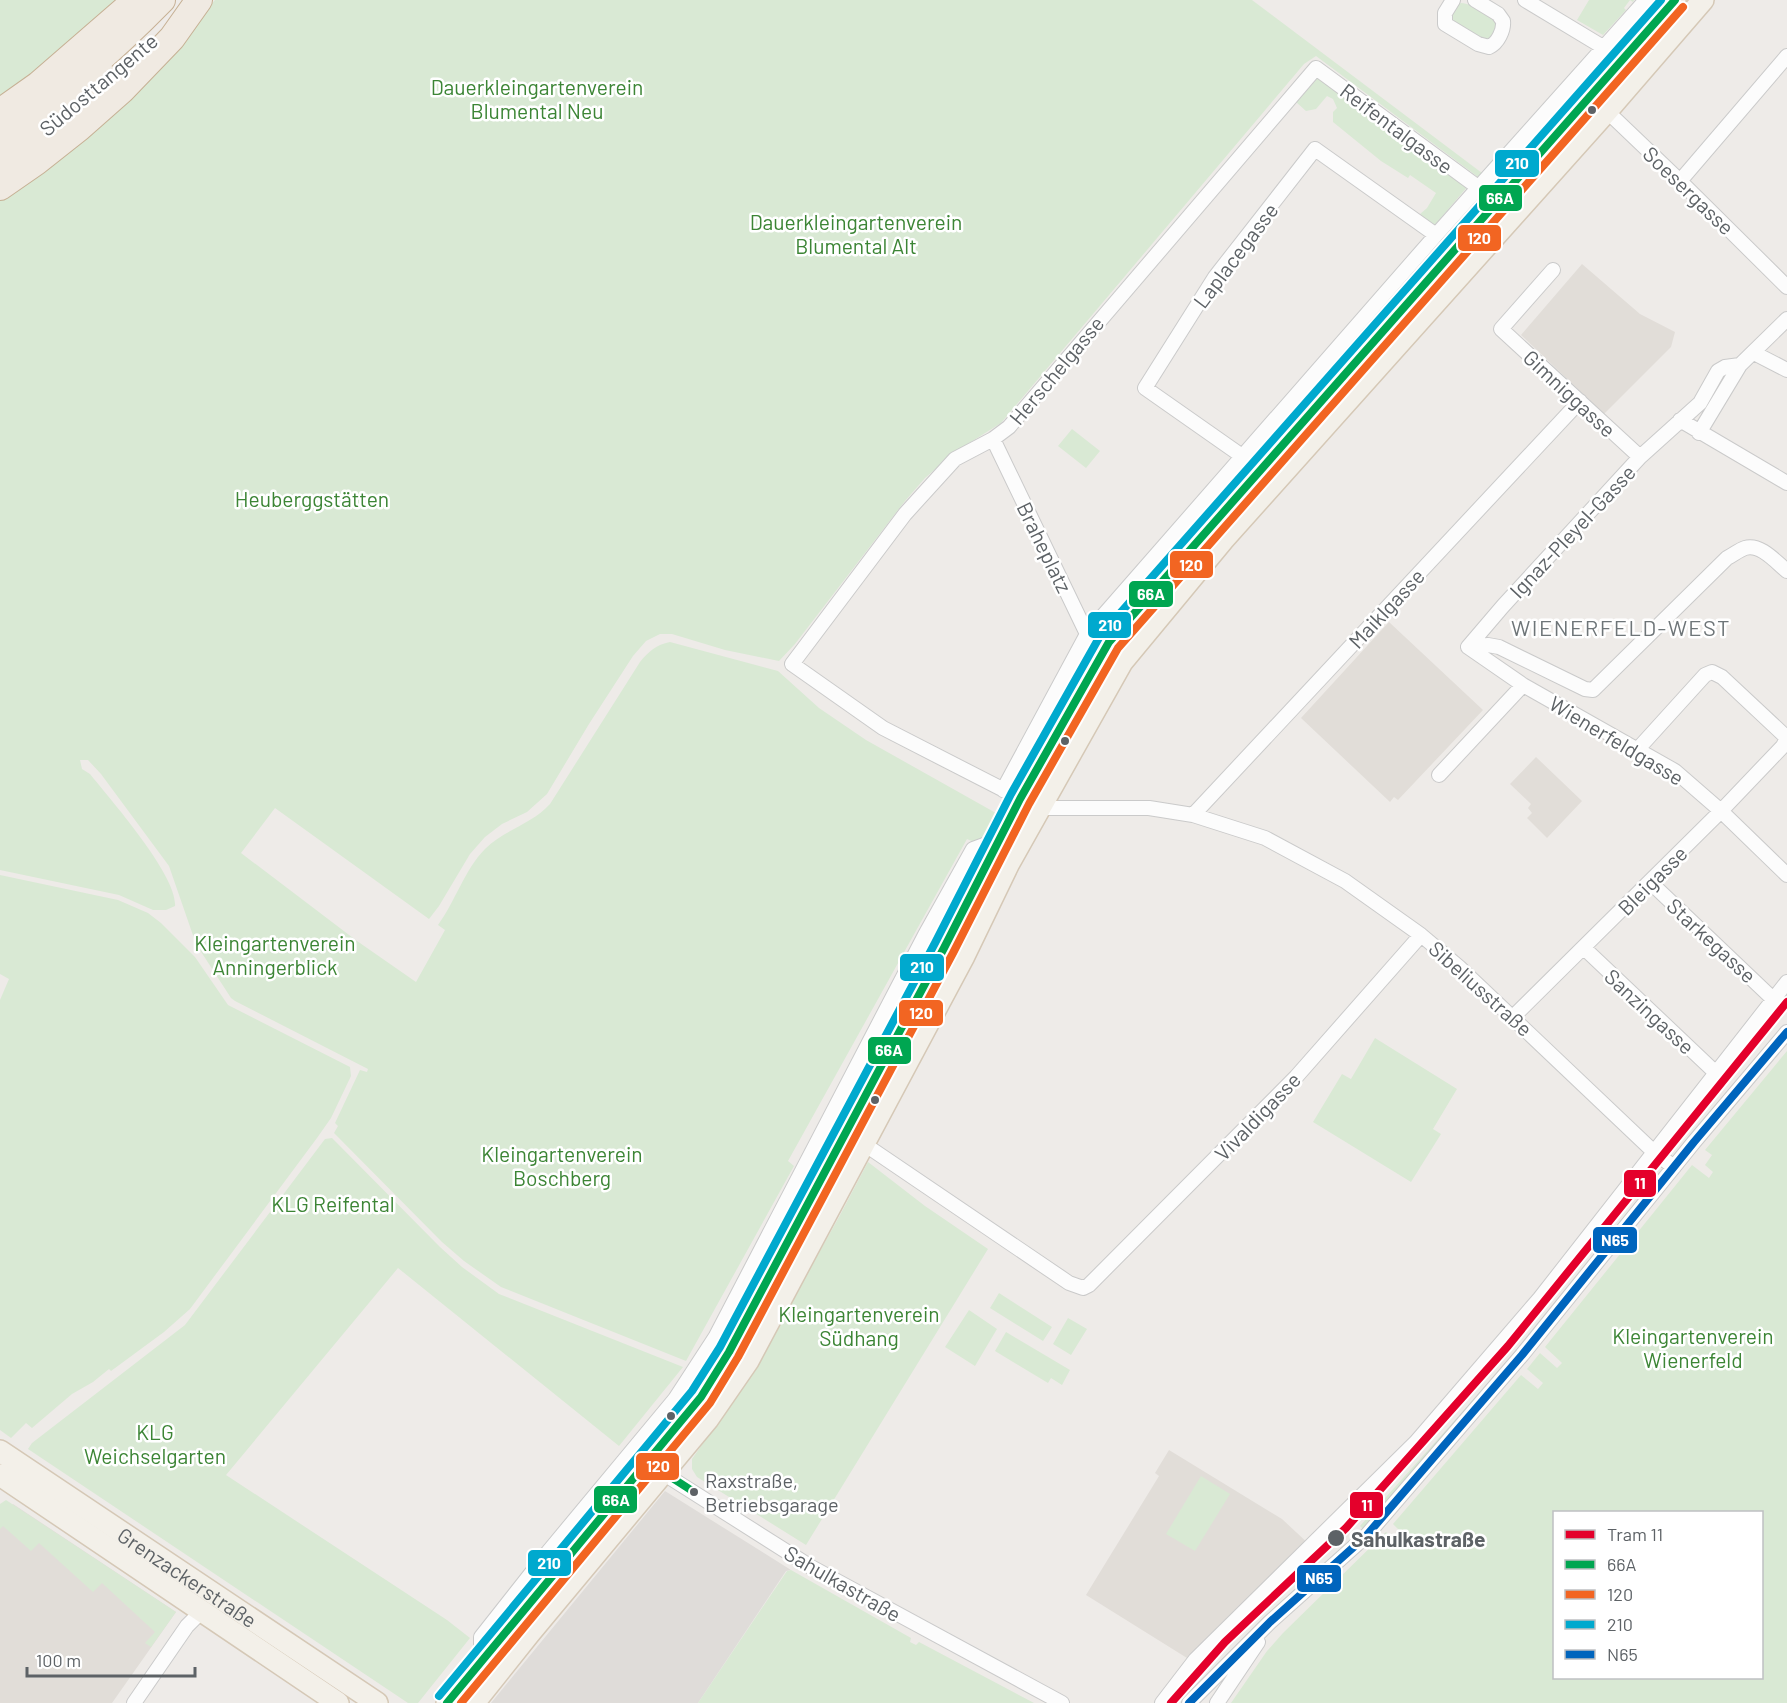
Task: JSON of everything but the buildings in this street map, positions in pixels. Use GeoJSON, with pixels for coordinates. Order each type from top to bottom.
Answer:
{"type":"FeatureCollection","features":[{"type":"Feature","properties":{"kind":"highway"},"geometry":{"type":"LineString","coordinates":[[0,112],[38,85],[136,0]]}},
{"type":"Feature","properties":{"kind":"highway","name":"Südosttangente"},"geometry":{"type":"LineString","coordinates":[[0,137],[72,84],[116,46],[162,0]]}},
{"type":"Feature","properties":{"kind":"highway","name":"Südosttangente"},"geometry":{"type":"LineString","coordinates":[[0,162],[36,137],[119,71],[191,0]]}},
{"type":"Feature","properties":{"kind":"highway"},"geometry":{"type":"LineString","coordinates":[[0,187],[80,128],[122,90],[172,38],[199,0]]}},
{"type":"Feature","properties":{"kind":"main road"},"geometry":{"type":"LineString","coordinates":[[447,1703],[701,1397],[729,1352],[1000,839],[1011,795],[1105,649],[1675,0]]}},
{"type":"Feature","properties":{"kind":"main road"},"geometry":{"type":"LineString","coordinates":[[474,1703],[645,1464],[708,1419],[748,1361],[964,956],[1009,863],[1122,662],[1223,540],[1607,111],[1703,0]]}},
{"type":"Feature","properties":{"kind":"main road","name":"Grenzackerstraße"},"geometry":{"type":"LineString","coordinates":[[0,1451],[377,1703]]}},
{"type":"Feature","properties":{"kind":"main road","name":"Grenzackerstraße"},"geometry":{"type":"LineString","coordinates":[[0,1475],[338,1703]]}},
{"type":"Feature","properties":{"kind":"street"},"geometry":{"type":"LineString","coordinates":[[1453,0],[1444,13],[1445,24],[1481,45],[1489,46],[1496,41],[1503,29],[1503,21],[1498,14],[1474,0]]}},
{"type":"Feature","properties":{"kind":"street"},"geometry":{"type":"LineString","coordinates":[[1526,0],[1603,47]]}},
{"type":"Feature","properties":{"kind":"street"},"geometry":{"type":"LineString","coordinates":[[1011,795],[1087,634],[1436,235],[1646,0]]}},
{"type":"Feature","properties":{"kind":"street"},"geometry":{"type":"LineString","coordinates":[[1680,181],[1787,57]]}},
{"type":"Feature","properties":{"kind":"street","name":"Reifentalgasse"},"geometry":{"type":"LineString","coordinates":[[1316,68],[1479,188]]}},
{"type":"Feature","properties":{"kind":"street","name":"Herschelgasse"},"geometry":{"type":"LineString","coordinates":[[792,664],[905,514],[956,459],[993,439],[1009,427],[1316,68]]}},
{"type":"Feature","properties":{"kind":"street","name":"Soesergasse"},"geometry":{"type":"LineString","coordinates":[[1590,95],[1787,287]]}},
{"type":"Feature","properties":{"kind":"street","name":"Laplacegasse"},"geometry":{"type":"LineString","coordinates":[[1242,456],[1145,388],[1215,277],[1315,149],[1436,235]]}},
{"type":"Feature","properties":{"kind":"street","name":"Gimniggasse"},"geometry":{"type":"LineString","coordinates":[[1553,270],[1501,329],[1640,457]]}},
{"type":"Feature","properties":{"kind":"street"},"geometry":{"type":"LineString","coordinates":[[1699,433],[1740,365],[1787,319]]}},
{"type":"Feature","properties":{"kind":"street"},"geometry":{"type":"LineString","coordinates":[[1754,353],[1787,370]]}},
{"type":"Feature","properties":{"kind":"street","name":"Ignaz-Pleyel-Gasse"},"geometry":{"type":"LineString","coordinates":[[1468,647],[1640,457],[1680,420],[1691,413],[1700,403],[1718,371],[1725,367],[1740,365]]}},
{"type":"Feature","properties":{"kind":"street","name":"Maiklgasse"},"geometry":{"type":"LineString","coordinates":[[1192,815],[1580,401]]}},
{"type":"Feature","properties":{"kind":"street"},"geometry":{"type":"LineString","coordinates":[[1680,420],[1787,483]]}},
{"type":"Feature","properties":{"kind":"street","name":"Braheplatz"},"geometry":{"type":"LineString","coordinates":[[993,439],[1087,634],[1105,649]]}},
{"type":"Feature","properties":{"kind":"street"},"geometry":{"type":"LineString","coordinates":[[1468,647],[1488,645],[1499,647],[1585,689],[1593,690],[1727,558],[1744,548],[1752,547],[1764,552],[1787,571]]}},
{"type":"Feature","properties":{"kind":"street","name":"Wienerfeldgasse"},"geometry":{"type":"LineString","coordinates":[[1468,647],[1523,685],[1675,771],[1721,811],[1787,875]]}},
{"type":"Feature","properties":{"kind":"street","name":"Sibeliusstraße"},"geometry":{"type":"LineString","coordinates":[[792,664],[883,729],[1039,808],[1149,808],[1192,815],[1265,838],[1345,881],[1421,935],[1513,1017],[1655,1153],[1674,1167]]}},
{"type":"Feature","properties":{"kind":"street"},"geometry":{"type":"LineString","coordinates":[[1637,750],[1705,675],[1712,672],[1722,677],[1785,736],[1786,740]]}},
{"type":"Feature","properties":{"kind":"street"},"geometry":{"type":"LineString","coordinates":[[1439,775],[1523,685]]}},
{"type":"Feature","properties":{"kind":"street","name":"Bleigasse"},"geometry":{"type":"LineString","coordinates":[[1513,1017],[1721,811],[1781,749],[1786,740]]}},
{"type":"Feature","properties":{"kind":"street","name":"Starkegasse"},"geometry":{"type":"LineString","coordinates":[[1650,882],[1773,999]]}},
{"type":"Feature","properties":{"kind":"street","name":"Vivaldigasse"},"geometry":{"type":"LineString","coordinates":[[864,1144],[1069,1283],[1083,1288],[1114,1262],[1296,1077],[1421,935]]}},
{"type":"Feature","properties":{"kind":"street","name":"Sanzingasse"},"geometry":{"type":"LineString","coordinates":[[1584,948],[1717,1074]]}},
{"type":"Feature","properties":{"kind":"street"},"geometry":{"type":"LineString","coordinates":[[1162,1703],[1195,1660],[1416,1442],[1540,1298],[1787,982]]}},
{"type":"Feature","properties":{"kind":"street"},"geometry":{"type":"LineString","coordinates":[[1189,1703],[1270,1622],[1366,1536],[1522,1355],[1787,1032]]}},
{"type":"Feature","properties":{"kind":"street"},"geometry":{"type":"LineString","coordinates":[[481,1663],[481,1637],[548,1552],[645,1464]]}},
{"type":"Feature","properties":{"kind":"street","name":"Sahulkastraße"},"geometry":{"type":"LineString","coordinates":[[645,1464],[811,1567],[1062,1703]]}},
{"type":"Feature","properties":{"kind":"street"},"geometry":{"type":"LineString","coordinates":[[134,1703],[187,1626],[201,1612]]}},
{"type":"Feature","properties":{"kind":"street"},"geometry":{"type":"LineString","coordinates":[[1217,1703],[1270,1622]]}},
{"type":"Feature","properties":{"kind":"shaded area"},"geometry":{"type":"Polygon","coordinates":[[[1582,264],[1640,314],[1675,332],[1671,347],[1604,414],[1521,335],[1582,264]]]}},
{"type":"Feature","properties":{"kind":"shaded area"},"geometry":{"type":"Polygon","coordinates":[[[1389,622],[1483,710],[1398,800],[1394,797],[1390,802],[1301,718],[1389,622]]]}},
{"type":"Feature","properties":{"kind":"shaded area"},"geometry":{"type":"Polygon","coordinates":[[[1536,757],[1582,801],[1547,838],[1527,818],[1532,813],[1528,808],[1531,804],[1510,784],[1536,757]]]}},
{"type":"Feature","properties":{"kind":"shaded area"},"geometry":{"type":"Polygon","coordinates":[[[1169,1450],[1282,1519],[1311,1546],[1195,1660],[1187,1658],[1086,1595],[1159,1476],[1155,1473],[1169,1450]]]}},
{"type":"Feature","properties":{"kind":"shaded area"},"geometry":{"type":"Polygon","coordinates":[[[665,1491],[791,1570],[786,1571],[698,1703],[491,1703],[665,1491]]]}},
{"type":"Feature","properties":{"kind":"shaded area"},"geometry":{"type":"Polygon","coordinates":[[[13,1504],[176,1612],[112,1703],[0,1703],[0,1518],[13,1504]]]}},
{"type":"Feature","properties":{"kind":"green space"},"geometry":{"type":"Polygon","coordinates":[[[0,0],[126,0],[0,107],[0,0]]]}},
{"type":"Feature","properties":{"kind":"green space"},"geometry":{"type":"Polygon","coordinates":[[[215,0],[1252,0],[1482,173],[1478,177],[1316,56],[1304,64],[1001,423],[955,452],[925,478],[795,644],[779,661],[725,650],[672,634],[660,634],[646,641],[633,656],[589,724],[547,794],[527,812],[502,824],[485,837],[470,854],[429,919],[275,808],[241,853],[357,941],[416,982],[445,930],[438,925],[478,857],[493,842],[535,817],[550,804],[640,662],[653,649],[670,642],[778,671],[819,708],[866,740],[1003,817],[995,833],[974,842],[967,839],[788,1161],[794,1166],[686,1361],[501,1287],[442,1242],[334,1133],[338,1126],[335,1123],[360,1070],[367,1072],[368,1069],[231,998],[196,944],[169,866],[101,774],[88,760],[80,760],[82,769],[90,774],[155,858],[166,876],[173,893],[175,906],[166,910],[153,910],[119,895],[0,870],[0,194],[182,37],[215,0]]]}},
{"type":"Feature","properties":{"kind":"green space"},"geometry":{"type":"Polygon","coordinates":[[[1589,0],[1630,0],[1624,8],[1626,10],[1603,35],[1577,20],[1589,0]]]}},
{"type":"Feature","properties":{"kind":"green space"},"geometry":{"type":"Polygon","coordinates":[[[1461,3],[1476,8],[1495,21],[1498,25],[1491,39],[1486,41],[1453,21],[1451,15],[1461,3]]]}},
{"type":"Feature","properties":{"kind":"green space"},"geometry":{"type":"Polygon","coordinates":[[[1318,78],[1468,186],[1434,226],[1419,215],[1427,208],[1436,193],[1410,175],[1408,178],[1381,161],[1333,122],[1333,112],[1337,108],[1333,99],[1327,96],[1316,109],[1306,111],[1296,102],[1318,78]]]}},
{"type":"Feature","properties":{"kind":"green space"},"geometry":{"type":"Polygon","coordinates":[[[1072,429],[1100,451],[1086,468],[1058,446],[1072,429]]]}},
{"type":"Feature","properties":{"kind":"green space"},"geometry":{"type":"Polygon","coordinates":[[[980,854],[723,1347],[691,1395],[686,1391],[717,1343],[976,855],[980,854]]]}},
{"type":"Feature","properties":{"kind":"green space"},"geometry":{"type":"Polygon","coordinates":[[[0,875],[118,900],[148,913],[195,957],[228,1005],[350,1067],[351,1076],[331,1118],[190,1309],[164,1332],[111,1371],[109,1369],[93,1382],[72,1394],[32,1428],[26,1423],[11,1438],[0,1430],[0,1000],[9,979],[0,974],[0,875]]]}},
{"type":"Feature","properties":{"kind":"green space"},"geometry":{"type":"Polygon","coordinates":[[[1375,1038],[1457,1089],[1433,1129],[1441,1134],[1411,1182],[1313,1122],[1342,1074],[1351,1079],[1375,1038]]]}},
{"type":"Feature","properties":{"kind":"green space","name":"Kleingartenverein Wienerfeld"},"geometry":{"type":"Polygon","coordinates":[[[1787,1051],[1787,1703],[1231,1703],[1267,1651],[1283,1633],[1386,1532],[1395,1541],[1403,1534],[1393,1524],[1521,1375],[1538,1389],[1543,1383],[1527,1369],[1540,1353],[1557,1368],[1562,1363],[1545,1347],[1692,1165],[1709,1178],[1713,1172],[1705,1165],[1712,1155],[1705,1150],[1787,1051]]]}},
{"type":"Feature","properties":{"kind":"green space"},"geometry":{"type":"Polygon","coordinates":[[[332,1138],[440,1247],[462,1267],[499,1294],[683,1367],[619,1446],[398,1268],[226,1475],[447,1620],[470,1638],[418,1703],[408,1703],[28,1449],[32,1443],[185,1325],[325,1139],[332,1138]]]}},
{"type":"Feature","properties":{"kind":"green space","name":"Kleingartenverein Südhang"},"geometry":{"type":"Polygon","coordinates":[[[868,1162],[925,1206],[988,1249],[806,1545],[697,1477],[692,1469],[692,1459],[749,1377],[868,1162]]]}},
{"type":"Feature","properties":{"kind":"green space"},"geometry":{"type":"Polygon","coordinates":[[[999,1293],[1052,1327],[1043,1341],[990,1308],[999,1293]]]}},
{"type":"Feature","properties":{"kind":"green space"},"geometry":{"type":"Polygon","coordinates":[[[969,1310],[997,1329],[975,1366],[945,1347],[969,1310]]]}},
{"type":"Feature","properties":{"kind":"green space"},"geometry":{"type":"Polygon","coordinates":[[[1068,1318],[1087,1329],[1071,1355],[1053,1344],[1068,1318]]]}},
{"type":"Feature","properties":{"kind":"green space"},"geometry":{"type":"Polygon","coordinates":[[[1006,1332],[1070,1370],[1062,1385],[1051,1378],[1048,1383],[995,1351],[1006,1332]]]}},
{"type":"Feature","properties":{"kind":"green space"},"geometry":{"type":"Polygon","coordinates":[[[1490,1382],[1363,1529],[1360,1526],[1490,1382]]]}},
{"type":"Feature","properties":{"kind":"green space"},"geometry":{"type":"Polygon","coordinates":[[[1201,1476],[1230,1494],[1195,1551],[1166,1534],[1201,1476]]]}},
{"type":"Feature","properties":{"kind":"green space"},"geometry":{"type":"Polygon","coordinates":[[[6,1500],[176,1612],[151,1647],[145,1643],[155,1632],[102,1583],[93,1592],[39,1543],[31,1551],[3,1526],[0,1529],[0,1504],[6,1500]]]}},
{"type":"Feature","properties":{"kind":"green space"},"geometry":{"type":"Polygon","coordinates":[[[791,1570],[911,1638],[910,1642],[916,1645],[919,1642],[1034,1703],[698,1703],[787,1571],[791,1570]]]}},
{"type":"Feature","properties":{"kind":"tram line","name":"11"},"geometry":{"type":"LineString","coordinates":[[1171,1703],[1225,1642],[1346,1528],[1508,1346],[1787,1002]]}},
{"type":"Feature","properties":{"kind":"transit line","name":"210"},"geometry":{"type":"LineString","coordinates":[[439,1696],[692,1391],[720,1347],[935,943],[1011,794],[1100,636],[1661,0]]}},
{"type":"Feature","properties":{"kind":"transit line","name":"66A"},"geometry":{"type":"LineString","coordinates":[[447,1703],[701,1397],[729,1352],[944,948],[1020,799],[1109,642],[1675,0]]}},
{"type":"Feature","properties":{"kind":"transit line","name":"120"},"geometry":{"type":"LineString","coordinates":[[461,1703],[710,1403],[738,1357],[953,953],[1029,804],[1118,648],[1683,7]]}},
{"type":"Feature","properties":{"kind":"transit line","name":"N65"},"geometry":{"type":"LineString","coordinates":[[1189,1703],[1270,1622],[1366,1536],[1522,1355],[1694,1142],[1787,1032]]}},
{"type":"Feature","properties":{"kind":"transit line","name":"66A"},"geometry":{"type":"LineString","coordinates":[[644,1464],[663,1472],[694,1492]]}},
{"type":"Feature","properties":{"kind":"place","name":"Raxstraße, Betriebsgarage"},"geometry":{"type":"Point","coordinates":[694,1492]}},
{"type":"Feature","properties":{"kind":"place","name":"Sahulkastraße"},"geometry":{"type":"Point","coordinates":[1336,1538]}},
{"type":"Feature","properties":{"kind":"district","name":"WIENERFELD-WEST"},"geometry":{"type":"Point","coordinates":[1621,627]}},
{"type":"Feature","properties":{"kind":"park label","name":"Dauerkleingartenverein Blumental Neu"},"geometry":{"type":"Point","coordinates":[537,98]}},
{"type":"Feature","properties":{"kind":"park label","name":"Dauerkleingartenverein Blumental Alt"},"geometry":{"type":"Point","coordinates":[856,233]}},
{"type":"Feature","properties":{"kind":"park label","name":"Heuberggstätten"},"geometry":{"type":"Point","coordinates":[312,498]}},
{"type":"Feature","properties":{"kind":"park label","name":"Kleingartenverein Anningerblick"},"geometry":{"type":"Point","coordinates":[275,954]}},
{"type":"Feature","properties":{"kind":"park label","name":"Kleingartenverein Boschberg"},"geometry":{"type":"Point","coordinates":[562,1165]}},
{"type":"Feature","properties":{"kind":"park label","name":"KLG Reifental"},"geometry":{"type":"Point","coordinates":[333,1203]}},
{"type":"Feature","properties":{"kind":"park label","name":"KLG Weichselgarten"},"geometry":{"type":"Point","coordinates":[155,1443]}}]}
